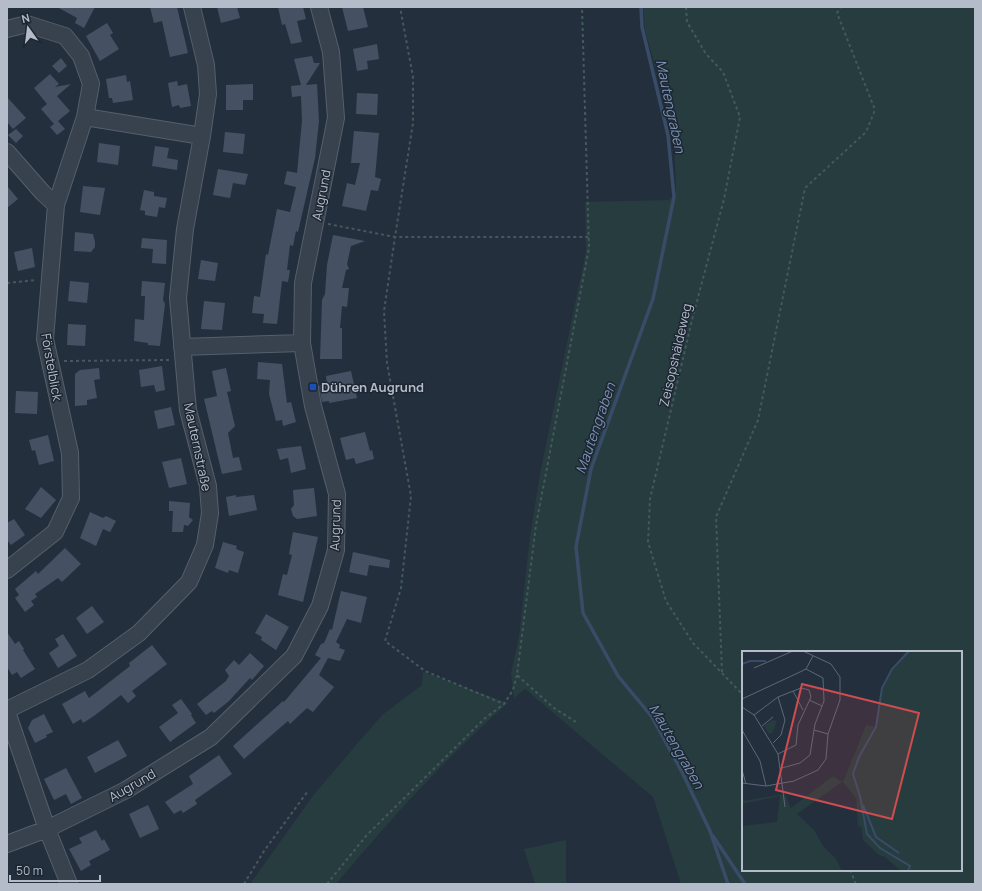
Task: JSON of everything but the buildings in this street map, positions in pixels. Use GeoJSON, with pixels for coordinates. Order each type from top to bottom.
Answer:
{"type":"FeatureCollection","features":[{"type":"Feature","properties":{"kind":"street","name":"Mauternstraße"},"geometry":{"type":"LineString","coordinates":[[7,711],[88,670],[139,633],[190,582],[205,545],[210,513],[208,486],[188,410],[178,298],[185,229],[208,94],[206,65],[192,7]]}},
{"type":"Feature","properties":{"kind":"street","name":"Augrund"},"geometry":{"type":"LineString","coordinates":[[7,844],[47,829],[126,790],[211,737],[294,656],[320,606],[336,550],[336,494],[313,406],[302,343],[303,283],[336,118],[331,52],[319,7]]}},
{"type":"Feature","properties":{"kind":"street","name":"Förstelblick"},"geometry":{"type":"LineString","coordinates":[[7,29],[27,24],[65,36],[81,56],[91,84],[85,117],[56,205],[45,339],[70,453],[71,498],[55,532],[7,570]]}},
{"type":"Feature","properties":{"kind":"street"},"geometry":{"type":"LineString","coordinates":[[85,117],[202,136]]}},
{"type":"Feature","properties":{"kind":"street"},"geometry":{"type":"LineString","coordinates":[[7,152],[43,193],[56,205]]}},
{"type":"Feature","properties":{"kind":"street"},"geometry":{"type":"LineString","coordinates":[[182,354],[302,343]]}},
{"type":"Feature","properties":{"kind":"street"},"geometry":{"type":"LineString","coordinates":[[7,711],[47,829],[69,884]]}},
{"type":"Feature","properties":{"kind":"path"},"geometry":{"type":"LineString","coordinates":[[400,7],[413,77],[413,123],[384,311],[387,363],[411,496],[401,588],[385,641],[426,671],[504,704]]}},
{"type":"Feature","properties":{"kind":"path"},"geometry":{"type":"LineString","coordinates":[[327,884],[366,836],[484,719],[504,704],[513,690],[517,675],[536,525],[589,248],[582,7]]}},
{"type":"Feature","properties":{"kind":"path","name":"Zeisopshäldeweg"},"geometry":{"type":"LineString","coordinates":[[686,7],[687,22],[706,54],[723,72],[740,117],[724,199],[692,320],[650,499],[648,542],[666,601],[693,643],[742,694]]}},
{"type":"Feature","properties":{"kind":"path"},"geometry":{"type":"LineString","coordinates":[[722,673],[716,517],[758,420],[805,188],[866,132],[875,110],[837,13],[841,7]]}},
{"type":"Feature","properties":{"kind":"path"},"geometry":{"type":"LineString","coordinates":[[315,221],[395,237],[589,237]]}},
{"type":"Feature","properties":{"kind":"path"},"geometry":{"type":"LineString","coordinates":[[7,283],[49,280]]}},
{"type":"Feature","properties":{"kind":"path"},"geometry":{"type":"LineString","coordinates":[[49,361],[182,354]]}},
{"type":"Feature","properties":{"kind":"path"},"geometry":{"type":"LineString","coordinates":[[517,675],[554,708],[576,722]]}},
{"type":"Feature","properties":{"kind":"path"},"geometry":{"type":"LineString","coordinates":[[244,884],[264,851],[308,791]]}},
{"type":"Feature","properties":{"kind":"path"},"geometry":{"type":"LineString","coordinates":[[850,871],[856,884]]}},
{"type":"Feature","properties":{"kind":"green space"},"geometry":{"type":"Polygon","coordinates":[[[643,7],[975,7],[975,884],[681,884],[653,797],[525,689],[514,698],[511,673],[519,637],[530,536],[540,474],[586,251],[585,202],[669,200],[676,192],[674,134],[645,30],[643,7]]]}},
{"type":"Feature","properties":{"kind":"green space"},"geometry":{"type":"Polygon","coordinates":[[[423,672],[508,703],[462,745],[419,790],[336,884],[250,884],[315,793],[382,715],[422,685],[423,672]]]}},
{"type":"Feature","properties":{"kind":"green space"},"geometry":{"type":"Polygon","coordinates":[[[566,840],[566,884],[535,884],[524,849],[566,840]]]}},
{"type":"Feature","properties":{"kind":"waterway","name":"Mautengraben"},"geometry":{"type":"LineString","coordinates":[[641,7],[642,27],[668,135],[674,197],[653,299],[591,469],[576,547],[583,613],[618,676],[652,717],[682,772],[710,831],[728,884]]}},
{"type":"Feature","properties":{"kind":"waterway","name":"Mautengraben"},"geometry":{"type":"LineString","coordinates":[[713,836],[745,884]]}},
{"type":"Feature","properties":{"kind":"place","name":"Dühren Augrund"},"geometry":{"type":"Point","coordinates":[313,387]}}]}
